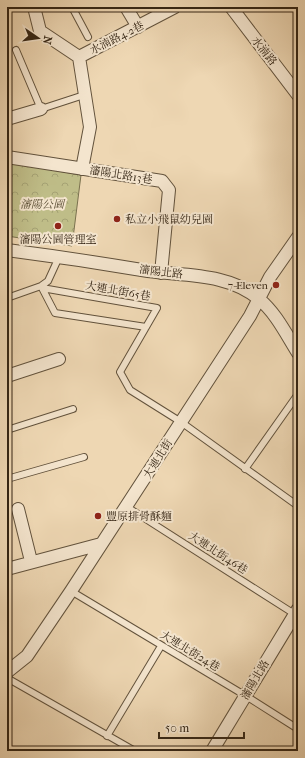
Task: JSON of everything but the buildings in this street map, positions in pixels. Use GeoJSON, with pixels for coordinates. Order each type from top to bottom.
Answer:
{"type":"FeatureCollection","features":[{"type":"Feature","properties":{"kind":"street"},"geometry":{"type":"LineString","coordinates":[[34,7],[40,31],[79,57]]}},
{"type":"Feature","properties":{"kind":"street"},"geometry":{"type":"LineString","coordinates":[[126,7],[138,27]]}},
{"type":"Feature","properties":{"kind":"street","name":"水湳路4-2巷"},"geometry":{"type":"LineString","coordinates":[[79,57],[175,7]]}},
{"type":"Feature","properties":{"kind":"street","name":"水湳路"},"geometry":{"type":"LineString","coordinates":[[230,7],[298,95]]}},
{"type":"Feature","properties":{"kind":"street","name":"瀋陽北路13巷"},"geometry":{"type":"LineString","coordinates":[[79,57],[90,127],[82,169]]}},
{"type":"Feature","properties":{"kind":"street"},"geometry":{"type":"LineString","coordinates":[[7,119],[41,109]]}},
{"type":"Feature","properties":{"kind":"street","name":"瀋陽北路13巷"},"geometry":{"type":"LineString","coordinates":[[7,157],[162,181],[169,190],[161,272]]}},
{"type":"Feature","properties":{"kind":"street","name":"大連北街"},"geometry":{"type":"LineString","coordinates":[[7,672],[27,656],[71,591],[250,316],[270,277],[298,237]]}},
{"type":"Feature","properties":{"kind":"street","name":"瀋陽北路"},"geometry":{"type":"LineString","coordinates":[[7,250],[161,272],[211,277],[241,288],[259,299],[276,317],[298,353]]}},
{"type":"Feature","properties":{"kind":"street"},"geometry":{"type":"LineString","coordinates":[[7,376],[59,359]]}},
{"type":"Feature","properties":{"kind":"street"},"geometry":{"type":"LineString","coordinates":[[18,509],[31,561]]}},
{"type":"Feature","properties":{"kind":"street"},"geometry":{"type":"LineString","coordinates":[[7,569],[31,561],[101,544]]}},
{"type":"Feature","properties":{"kind":"street","name":"瀋陽北路"},"geometry":{"type":"LineString","coordinates":[[212,751],[297,613]]}},
{"type":"Feature","properties":{"kind":"lane"},"geometry":{"type":"LineString","coordinates":[[72,7],[88,37]]}},
{"type":"Feature","properties":{"kind":"lane"},"geometry":{"type":"LineString","coordinates":[[16,50],[41,109],[84,96]]}},
{"type":"Feature","properties":{"kind":"lane"},"geometry":{"type":"LineString","coordinates":[[7,298],[42,287],[48,281],[59,257]]}},
{"type":"Feature","properties":{"kind":"lane"},"geometry":{"type":"LineString","coordinates":[[42,287],[55,313],[146,327]]}},
{"type":"Feature","properties":{"kind":"lane","name":"大連北街65巷"},"geometry":{"type":"LineString","coordinates":[[42,287],[157,308],[120,372],[130,390],[181,422]]}},
{"type":"Feature","properties":{"kind":"lane"},"geometry":{"type":"LineString","coordinates":[[245,469],[298,394]]}},
{"type":"Feature","properties":{"kind":"lane"},"geometry":{"type":"LineString","coordinates":[[7,430],[73,409]]}},
{"type":"Feature","properties":{"kind":"lane"},"geometry":{"type":"LineString","coordinates":[[181,422],[298,506]]}},
{"type":"Feature","properties":{"kind":"lane"},"geometry":{"type":"LineString","coordinates":[[7,479],[84,457]]}},
{"type":"Feature","properties":{"kind":"lane","name":"大連北街46巷"},"geometry":{"type":"LineString","coordinates":[[127,506],[297,613]]}},
{"type":"Feature","properties":{"kind":"lane","name":"大連北街24巷"},"geometry":{"type":"LineString","coordinates":[[71,591],[298,729]]}},
{"type":"Feature","properties":{"kind":"lane"},"geometry":{"type":"LineString","coordinates":[[107,736],[161,646]]}},
{"type":"Feature","properties":{"kind":"lane"},"geometry":{"type":"LineString","coordinates":[[7,678],[135,751]]}},
{"type":"Feature","properties":{"kind":"green space","name":"瀋陽公園"},"geometry":{"type":"Polygon","coordinates":[[[7,162],[81,175],[72,246],[7,236],[7,162]]]}},
{"type":"Feature","properties":{"kind":"place","name":"私立小飛鼠幼兒園"},"geometry":{"type":"Point","coordinates":[117,219]}},
{"type":"Feature","properties":{"kind":"place","name":"瀋陽公園管理室"},"geometry":{"type":"Point","coordinates":[58,226]}},
{"type":"Feature","properties":{"kind":"place","name":"7-Eleven"},"geometry":{"type":"Point","coordinates":[276,285]}},
{"type":"Feature","properties":{"kind":"place","name":"豐原排骨酥麵"},"geometry":{"type":"Point","coordinates":[98,516]}}]}
